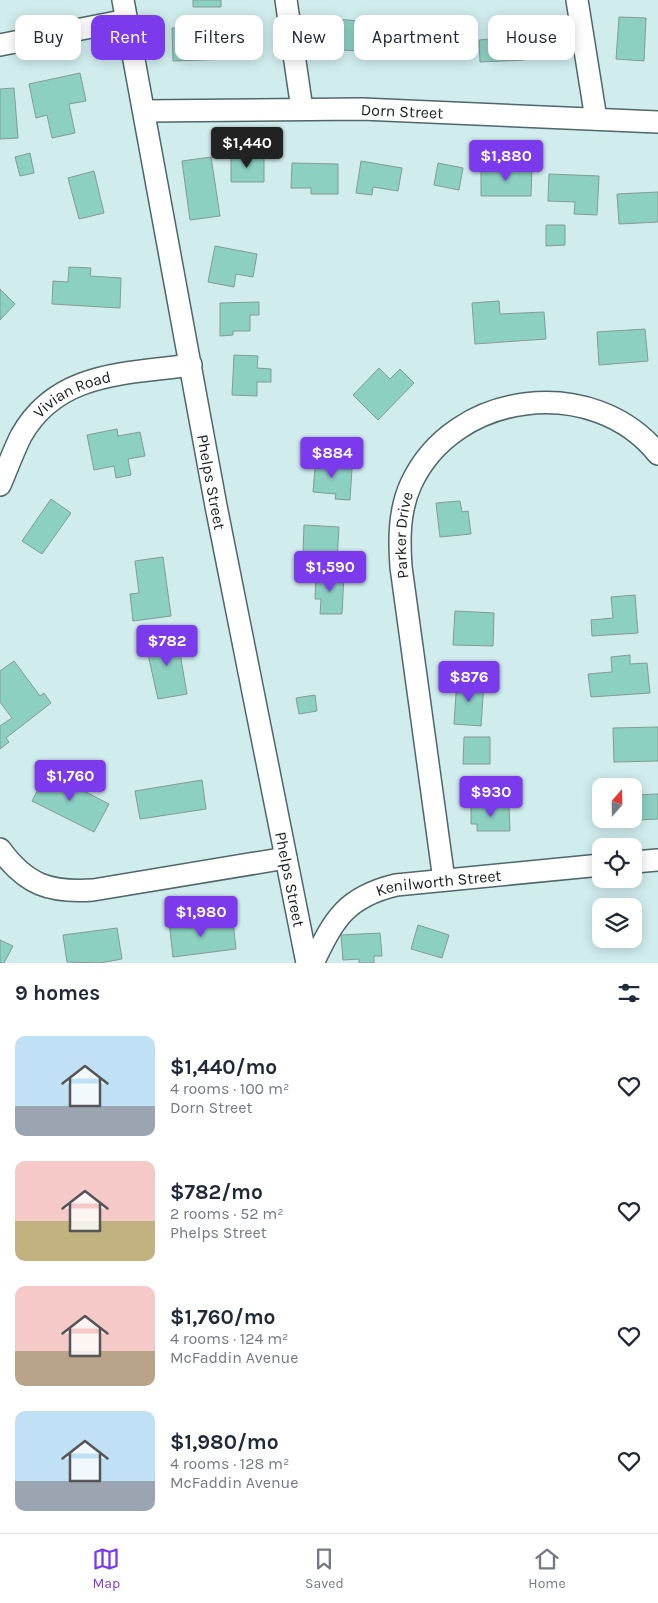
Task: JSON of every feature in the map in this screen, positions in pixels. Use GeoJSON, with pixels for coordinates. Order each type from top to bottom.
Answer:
{"type":"FeatureCollection","features":[{"type":"Feature","properties":{"kind":"street"},"geometry":{"type":"LineString","coordinates":[[286,0],[302,109]]}},
{"type":"Feature","properties":{"kind":"street"},"geometry":{"type":"LineString","coordinates":[[577,0],[596,119]]}},
{"type":"Feature","properties":{"kind":"street"},"geometry":{"type":"LineString","coordinates":[[0,45],[125,10]]}},
{"type":"Feature","properties":{"kind":"street","name":"Phelps Street"},"geometry":{"type":"LineString","coordinates":[[125,10],[191,366],[307,963]]}},
{"type":"Feature","properties":{"kind":"street","name":"Dorn Street"},"geometry":{"type":"LineString","coordinates":[[144,111],[302,109],[422,111],[658,122]]}},
{"type":"Feature","properties":{"kind":"street","name":"Vivian Road"},"geometry":{"type":"LineString","coordinates":[[0,486],[22,435],[46,405],[61,394],[80,383],[100,377],[191,366]]}},
{"type":"Feature","properties":{"kind":"street","name":"Parker Drive"},"geometry":{"type":"LineString","coordinates":[[444,880],[401,566],[399,536],[403,511],[411,484],[423,464],[440,443],[461,427],[485,414],[525,403],[554,402],[603,414],[631,427],[658,454]]}},
{"type":"Feature","properties":{"kind":"street"},"geometry":{"type":"LineString","coordinates":[[0,849],[18,870],[37,884],[58,891],[70,892],[93,890],[286,858]]}},
{"type":"Feature","properties":{"kind":"street"},"geometry":{"type":"LineString","coordinates":[[642,861],[658,860]]}},
{"type":"Feature","properties":{"kind":"street","name":"Kenilworth Street"},"geometry":{"type":"LineString","coordinates":[[313,963],[328,931],[340,913],[357,899],[374,890],[396,885],[592,866]]}},
{"type":"Feature","properties":{"kind":"building"},"geometry":{"type":"Polygon","coordinates":[[[193,0],[221,0],[221,7],[193,7],[193,0]]]}},
{"type":"Feature","properties":{"kind":"building"},"geometry":{"type":"Polygon","coordinates":[[[619,17],[646,18],[644,61],[616,59],[619,17]]]}},
{"type":"Feature","properties":{"kind":"building"},"geometry":{"type":"Polygon","coordinates":[[[344,20],[354,21],[354,51],[344,50],[344,20]]]}},
{"type":"Feature","properties":{"kind":"building"},"geometry":{"type":"Polygon","coordinates":[[[172,28],[175,28],[175,60],[204,60],[173,61],[172,28]]]}},
{"type":"Feature","properties":{"kind":"building"},"geometry":{"type":"Polygon","coordinates":[[[488,39],[488,60],[525,60],[480,62],[479,40],[488,39]]]}},
{"type":"Feature","properties":{"kind":"building"},"geometry":{"type":"Polygon","coordinates":[[[80,73],[86,101],[69,104],[75,133],[52,138],[47,115],[36,118],[29,84],[80,73]]]}},
{"type":"Feature","properties":{"kind":"building"},"geometry":{"type":"Polygon","coordinates":[[[14,88],[18,138],[0,139],[0,89],[14,88]]]}},
{"type":"Feature","properties":{"kind":"building"},"geometry":{"type":"Polygon","coordinates":[[[30,153],[34,173],[20,176],[15,157],[30,153]]]}},
{"type":"Feature","properties":{"kind":"building"},"geometry":{"type":"Polygon","coordinates":[[[231,155],[264,156],[264,182],[231,182],[231,155]]]}},
{"type":"Feature","properties":{"kind":"building"},"geometry":{"type":"Polygon","coordinates":[[[211,157],[220,216],[190,220],[182,161],[211,157]]]}},
{"type":"Feature","properties":{"kind":"building"},"geometry":{"type":"Polygon","coordinates":[[[361,161],[402,168],[398,191],[373,187],[372,195],[356,193],[361,161]]]}},
{"type":"Feature","properties":{"kind":"building"},"geometry":{"type":"Polygon","coordinates":[[[292,163],[338,164],[338,194],[311,194],[311,188],[291,188],[292,163]]]}},
{"type":"Feature","properties":{"kind":"building"},"geometry":{"type":"Polygon","coordinates":[[[438,163],[463,168],[459,190],[434,185],[438,163]]]}},
{"type":"Feature","properties":{"kind":"building"},"geometry":{"type":"Polygon","coordinates":[[[481,168],[532,168],[531,196],[481,196],[481,168]]]}},
{"type":"Feature","properties":{"kind":"building"},"geometry":{"type":"Polygon","coordinates":[[[94,171],[104,213],[79,219],[68,178],[94,171]]]}},
{"type":"Feature","properties":{"kind":"building"},"geometry":{"type":"Polygon","coordinates":[[[549,174],[599,176],[597,215],[574,214],[575,202],[548,201],[549,174]]]}},
{"type":"Feature","properties":{"kind":"building"},"geometry":{"type":"Polygon","coordinates":[[[658,192],[658,222],[619,224],[617,194],[658,192]]]}},
{"type":"Feature","properties":{"kind":"building"},"geometry":{"type":"Polygon","coordinates":[[[546,225],[565,225],[565,245],[546,246],[546,225]]]}},
{"type":"Feature","properties":{"kind":"building"},"geometry":{"type":"Polygon","coordinates":[[[215,246],[257,254],[253,277],[236,274],[234,287],[208,282],[215,246]]]}},
{"type":"Feature","properties":{"kind":"building"},"geometry":{"type":"Polygon","coordinates":[[[69,267],[91,268],[90,276],[121,278],[120,308],[52,304],[53,281],[68,282],[69,267]]]}},
{"type":"Feature","properties":{"kind":"building"},"geometry":{"type":"Polygon","coordinates":[[[0,289],[15,304],[0,320],[0,289]]]}},
{"type":"Feature","properties":{"kind":"building"},"geometry":{"type":"Polygon","coordinates":[[[499,301],[500,314],[544,312],[546,339],[475,344],[472,303],[499,301]]]}},
{"type":"Feature","properties":{"kind":"building"},"geometry":{"type":"Polygon","coordinates":[[[259,302],[259,315],[250,315],[250,331],[233,331],[233,335],[220,336],[220,303],[259,302]]]}},
{"type":"Feature","properties":{"kind":"building"},"geometry":{"type":"Polygon","coordinates":[[[645,329],[648,361],[599,365],[597,332],[645,329]]]}},
{"type":"Feature","properties":{"kind":"building"},"geometry":{"type":"Polygon","coordinates":[[[234,355],[258,356],[257,368],[271,369],[271,382],[257,382],[257,396],[232,395],[234,355]]]}},
{"type":"Feature","properties":{"kind":"building"},"geometry":{"type":"Polygon","coordinates":[[[379,368],[390,379],[400,369],[414,383],[378,420],[353,395],[379,368]]]}},
{"type":"Feature","properties":{"kind":"building"},"geometry":{"type":"Polygon","coordinates":[[[117,429],[118,436],[140,432],[145,456],[128,459],[131,475],[116,478],[114,466],[94,470],[87,435],[117,429]]]}},
{"type":"Feature","properties":{"kind":"building"},"geometry":{"type":"Polygon","coordinates":[[[316,456],[334,457],[333,468],[352,469],[350,500],[335,499],[336,494],[313,492],[316,456]]]}},
{"type":"Feature","properties":{"kind":"building"},"geometry":{"type":"Polygon","coordinates":[[[51,499],[71,513],[42,554],[22,541],[51,499]]]}},
{"type":"Feature","properties":{"kind":"building"},"geometry":{"type":"Polygon","coordinates":[[[460,501],[462,512],[468,511],[471,534],[440,537],[436,503],[460,501]]]}},
{"type":"Feature","properties":{"kind":"building"},"geometry":{"type":"Polygon","coordinates":[[[304,525],[339,527],[337,561],[317,560],[318,553],[303,552],[304,525]]]}},
{"type":"Feature","properties":{"kind":"building"},"geometry":{"type":"Polygon","coordinates":[[[163,557],[171,616],[133,621],[130,594],[139,593],[135,561],[163,557]]]}},
{"type":"Feature","properties":{"kind":"building"},"geometry":{"type":"Polygon","coordinates":[[[316,573],[344,574],[342,614],[320,614],[321,599],[315,599],[316,573]]]}},
{"type":"Feature","properties":{"kind":"building"},"geometry":{"type":"Polygon","coordinates":[[[635,595],[638,633],[592,636],[591,620],[613,618],[611,597],[635,595]]]}},
{"type":"Feature","properties":{"kind":"building"},"geometry":{"type":"Polygon","coordinates":[[[455,611],[494,613],[493,646],[453,645],[455,611]]]}},
{"type":"Feature","properties":{"kind":"building"},"geometry":{"type":"Polygon","coordinates":[[[177,636],[187,694],[158,699],[145,641],[177,636]]]}},
{"type":"Feature","properties":{"kind":"building"},"geometry":{"type":"Polygon","coordinates":[[[630,655],[630,664],[647,663],[650,693],[591,697],[588,674],[612,672],[611,657],[630,655]]]}},
{"type":"Feature","properties":{"kind":"building"},"geometry":{"type":"Polygon","coordinates":[[[14,661],[40,696],[44,693],[51,703],[6,738],[9,742],[0,749],[0,726],[12,718],[0,702],[0,671],[14,661]]]}},
{"type":"Feature","properties":{"kind":"building"},"geometry":{"type":"Polygon","coordinates":[[[457,679],[484,682],[481,726],[454,724],[457,679]]]}},
{"type":"Feature","properties":{"kind":"building"},"geometry":{"type":"Polygon","coordinates":[[[315,695],[317,711],[299,714],[296,698],[315,695]]]}},
{"type":"Feature","properties":{"kind":"building"},"geometry":{"type":"Polygon","coordinates":[[[658,727],[658,761],[614,762],[613,728],[658,727]]]}},
{"type":"Feature","properties":{"kind":"building"},"geometry":{"type":"Polygon","coordinates":[[[464,737],[490,737],[490,764],[463,764],[464,737]]]}},
{"type":"Feature","properties":{"kind":"building"},"geometry":{"type":"Polygon","coordinates":[[[47,772],[109,804],[94,832],[32,801],[47,772]]]}},
{"type":"Feature","properties":{"kind":"building"},"geometry":{"type":"Polygon","coordinates":[[[202,780],[206,809],[140,819],[135,791],[202,780]]]}},
{"type":"Feature","properties":{"kind":"building"},"geometry":{"type":"Polygon","coordinates":[[[658,794],[658,819],[642,820],[642,795],[658,794]]]}},
{"type":"Feature","properties":{"kind":"building"},"geometry":{"type":"Polygon","coordinates":[[[471,806],[509,806],[510,831],[477,831],[477,824],[471,824],[471,806]]]}},
{"type":"Feature","properties":{"kind":"building"},"geometry":{"type":"Polygon","coordinates":[[[188,919],[189,928],[233,922],[236,949],[173,957],[169,922],[188,919]]]}},
{"type":"Feature","properties":{"kind":"building"},"geometry":{"type":"Polygon","coordinates":[[[418,925],[449,935],[442,958],[411,949],[418,925]]]}},
{"type":"Feature","properties":{"kind":"building"},"geometry":{"type":"Polygon","coordinates":[[[117,928],[122,959],[100,963],[67,962],[63,935],[117,928]]]}},
{"type":"Feature","properties":{"kind":"building"},"geometry":{"type":"Polygon","coordinates":[[[380,933],[382,956],[374,956],[374,963],[359,963],[359,959],[343,960],[341,935],[380,933]]]}},
{"type":"Feature","properties":{"kind":"building"},"geometry":{"type":"Polygon","coordinates":[[[0,940],[13,946],[4,963],[0,963],[0,940]]]}}]}
